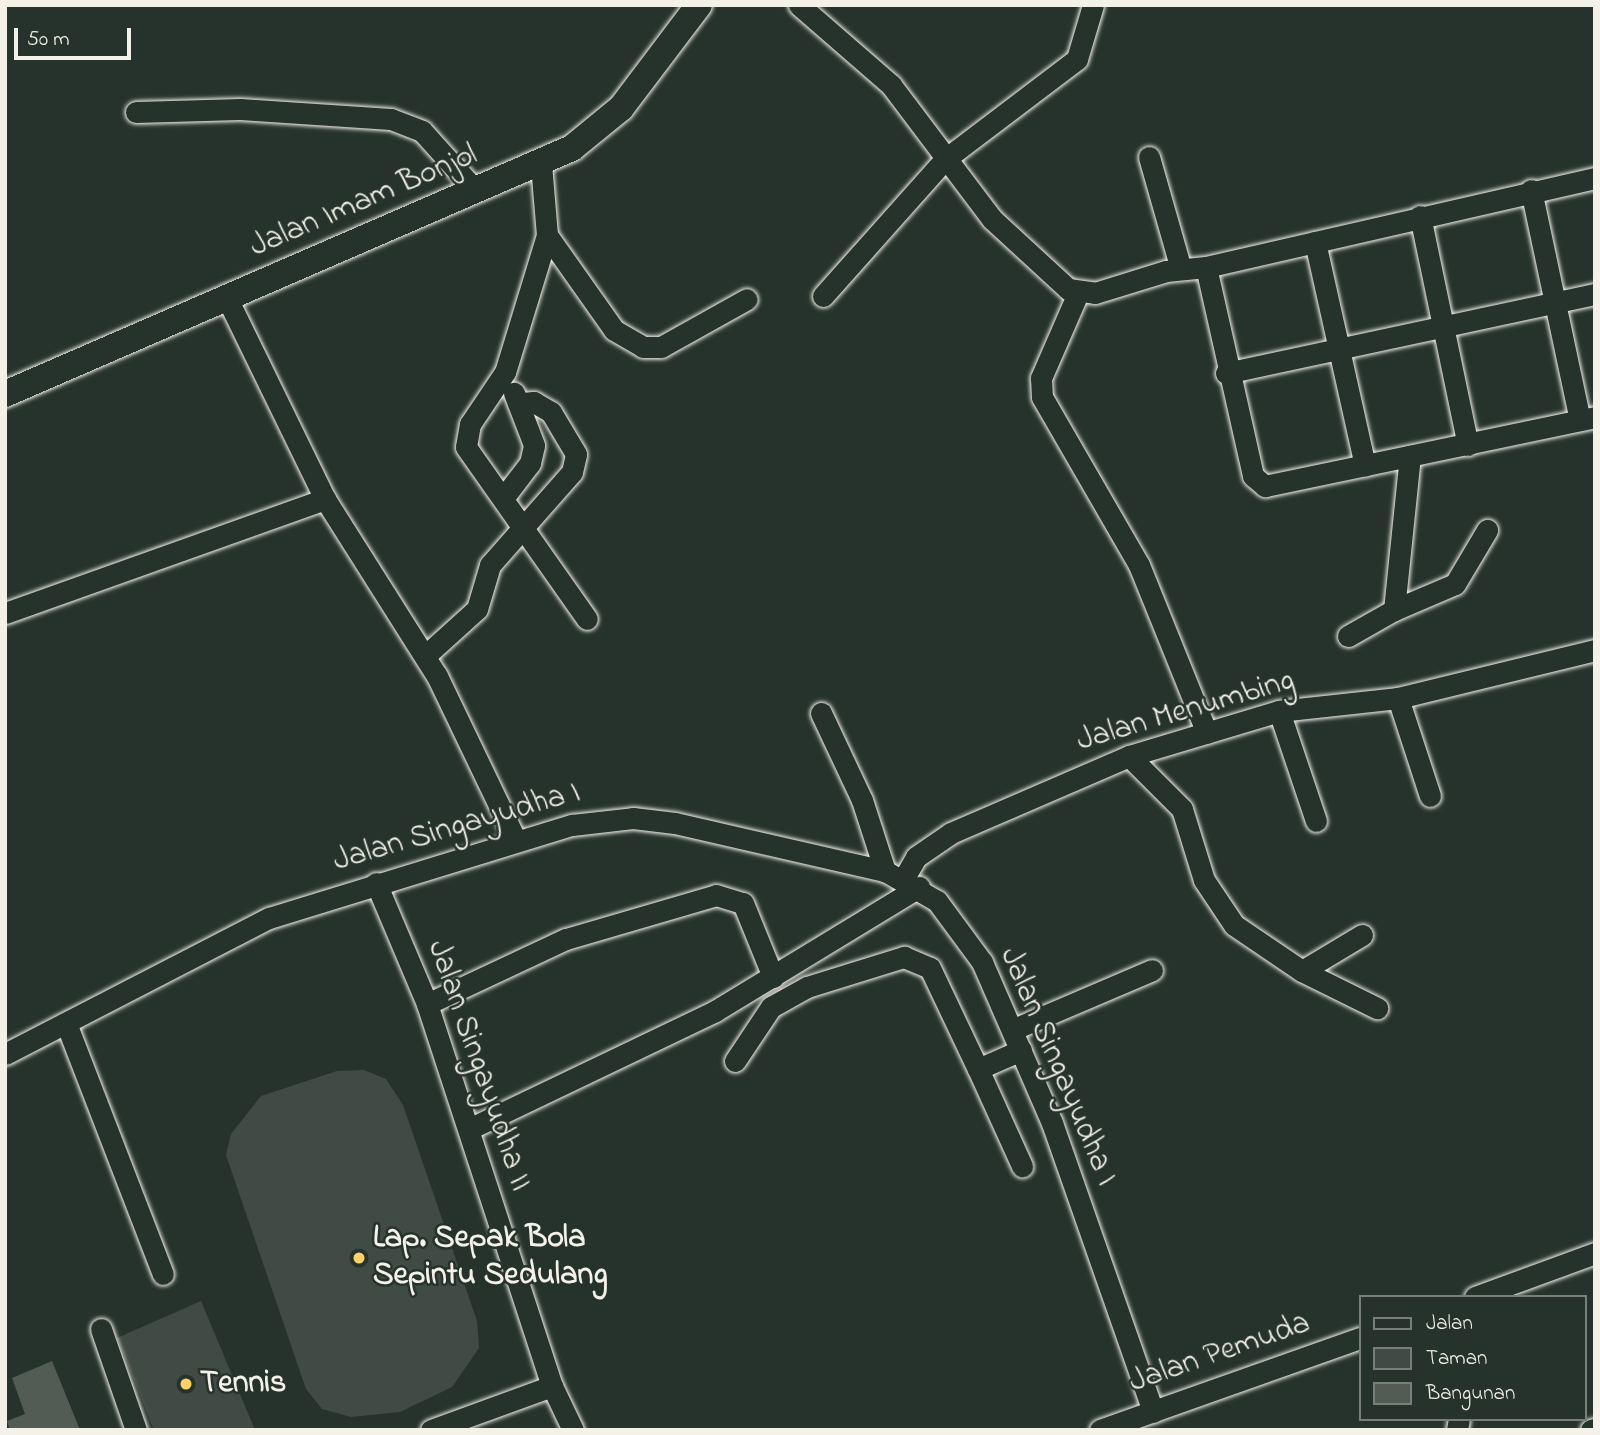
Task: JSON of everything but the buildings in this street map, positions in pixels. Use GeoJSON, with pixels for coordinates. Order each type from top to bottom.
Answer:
{"type":"FeatureCollection","features":[{"type":"Feature","properties":{"kind":"main road","name":"Jalan Imam Bonjol"},"geometry":{"type":"LineString","coordinates":[[5,394],[226,296],[541,163],[599,132],[699,5]]}},
{"type":"Feature","properties":{"kind":"street"},"geometry":{"type":"LineString","coordinates":[[799,5],[891,85],[944,160],[1035,262],[1078,293],[1181,269],[1206,267],[1595,177]]}},
{"type":"Feature","properties":{"kind":"street"},"geometry":{"type":"LineString","coordinates":[[823,296],[944,160],[1077,59],[1093,5]]}},
{"type":"Feature","properties":{"kind":"street"},"geometry":{"type":"LineString","coordinates":[[135,113],[240,109],[391,119],[422,131],[476,191]]}},
{"type":"Feature","properties":{"kind":"street"},"geometry":{"type":"LineString","coordinates":[[1149,157],[1181,269]]}},
{"type":"Feature","properties":{"kind":"street"},"geometry":{"type":"LineString","coordinates":[[541,163],[547,234],[505,372],[465,436],[469,453],[525,524],[587,619]]}},
{"type":"Feature","properties":{"kind":"street"},"geometry":{"type":"LineString","coordinates":[[1206,267],[1226,373],[1257,481],[1274,487],[1365,465],[1588,419],[1531,190]]}},
{"type":"Feature","properties":{"kind":"street"},"geometry":{"type":"LineString","coordinates":[[1420,216],[1468,445]]}},
{"type":"Feature","properties":{"kind":"street"},"geometry":{"type":"LineString","coordinates":[[547,234],[614,330],[643,347],[661,347],[747,299]]}},
{"type":"Feature","properties":{"kind":"street"},"geometry":{"type":"LineString","coordinates":[[1315,242],[1365,465]]}},
{"type":"Feature","properties":{"kind":"street"},"geometry":{"type":"LineString","coordinates":[[1078,293],[1041,377],[1042,397],[1139,565],[1208,733]]}},
{"type":"Feature","properties":{"kind":"street"},"geometry":{"type":"LineString","coordinates":[[1226,373],[1595,294]]}},
{"type":"Feature","properties":{"kind":"street"},"geometry":{"type":"LineString","coordinates":[[226,296],[326,499],[425,656],[516,841]]}},
{"type":"Feature","properties":{"kind":"street"},"geometry":{"type":"LineString","coordinates":[[504,497],[530,463],[534,445],[505,372]]}},
{"type":"Feature","properties":{"kind":"street"},"geometry":{"type":"LineString","coordinates":[[425,656],[477,609],[490,565],[572,472],[576,454],[544,405],[518,403]]}},
{"type":"Feature","properties":{"kind":"street"},"geometry":{"type":"LineString","coordinates":[[1394,610],[1410,456]]}},
{"type":"Feature","properties":{"kind":"street"},"geometry":{"type":"LineString","coordinates":[[5,613],[326,499]]}},
{"type":"Feature","properties":{"kind":"street"},"geometry":{"type":"LineString","coordinates":[[1348,636],[1394,610],[1455,584],[1487,530]]}},
{"type":"Feature","properties":{"kind":"street","name":"Jalan Menumbing"},"geometry":{"type":"LineString","coordinates":[[903,879],[916,857],[951,833],[1129,756],[1279,711],[1398,698],[1595,650]]}},
{"type":"Feature","properties":{"kind":"street"},"geometry":{"type":"LineString","coordinates":[[1398,698],[1430,796]]}},
{"type":"Feature","properties":{"kind":"street"},"geometry":{"type":"LineString","coordinates":[[1279,711],[1316,821]]}},
{"type":"Feature","properties":{"kind":"street"},"geometry":{"type":"LineString","coordinates":[[469,1129],[616,1061],[773,976],[903,879],[821,713]]}},
{"type":"Feature","properties":{"kind":"street"},"geometry":{"type":"LineString","coordinates":[[1129,756],[1182,809],[1213,899],[1257,944],[1303,971],[1377,1008]]}},
{"type":"Feature","properties":{"kind":"street","name":"Jalan Singayudha I"},"geometry":{"type":"LineString","coordinates":[[5,1054],[269,918],[572,825],[633,818],[903,879],[952,918],[982,962],[1014,1029],[1153,1412]]}},
{"type":"Feature","properties":{"kind":"street","name":"Jalan Singayudha II"},"geometry":{"type":"LineString","coordinates":[[376,883],[428,1004],[552,1386],[573,1430]]}},
{"type":"Feature","properties":{"kind":"street"},"geometry":{"type":"LineString","coordinates":[[428,1004],[566,939],[716,895],[743,903],[773,976]]}},
{"type":"Feature","properties":{"kind":"street"},"geometry":{"type":"LineString","coordinates":[[1303,971],[1362,935]]}},
{"type":"Feature","properties":{"kind":"street"},"geometry":{"type":"LineString","coordinates":[[734,1061],[771,1007],[807,987],[904,957],[930,968],[1021,1166]]}},
{"type":"Feature","properties":{"kind":"street"},"geometry":{"type":"LineString","coordinates":[[1014,1029],[1152,970]]}},
{"type":"Feature","properties":{"kind":"street"},"geometry":{"type":"LineString","coordinates":[[66,1023],[163,1274]]}},
{"type":"Feature","properties":{"kind":"street"},"geometry":{"type":"LineString","coordinates":[[978,1069],[1021,1050]]}},
{"type":"Feature","properties":{"kind":"street"},"geometry":{"type":"LineString","coordinates":[[1496,1293],[1595,1253]]}},
{"type":"Feature","properties":{"kind":"street"},"geometry":{"type":"LineString","coordinates":[[101,1329],[136,1430]]}},
{"type":"Feature","properties":{"kind":"street","name":"Jalan Pemuda"},"geometry":{"type":"LineString","coordinates":[[1100,1430],[1358,1339]]}},
{"type":"Feature","properties":{"kind":"street"},"geometry":{"type":"LineString","coordinates":[[432,1430],[552,1386]]}},
{"type":"Feature","properties":{"kind":"green space","name":"Lap. Sepak Bola Sepintu Sedulang"},"geometry":{"type":"Polygon","coordinates":[[[364,1070],[386,1079],[403,1105],[477,1321],[479,1348],[452,1387],[400,1412],[351,1417],[322,1409],[306,1389],[226,1155],[231,1134],[261,1096],[337,1071],[364,1070]]]}},
{"type":"Feature","properties":{"kind":"green space","name":"Tennis"},"geometry":{"type":"Polygon","coordinates":[[[201,1301],[255,1430],[154,1430],[117,1338],[201,1301]]]}},
{"type":"Feature","properties":{"kind":"place","name":"Lap. Sepak Bola Sepintu Sedulang"},"geometry":{"type":"Point","coordinates":[359,1258]}},
{"type":"Feature","properties":{"kind":"place","name":"Tennis"},"geometry":{"type":"Point","coordinates":[186,1384]}}]}
